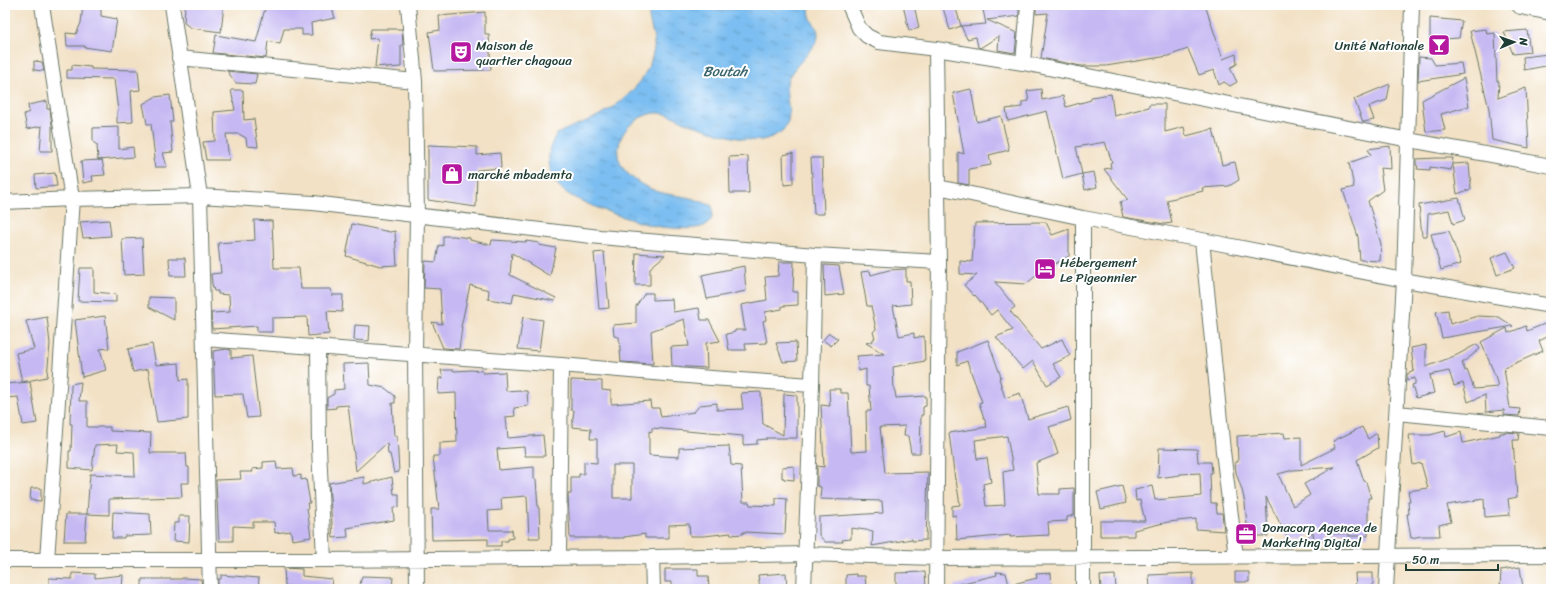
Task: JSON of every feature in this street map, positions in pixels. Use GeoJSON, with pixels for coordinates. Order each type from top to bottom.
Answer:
{"type":"FeatureCollection","features":[{"type":"Feature","properties":{"kind":"street"},"geometry":{"type":"LineString","coordinates":[[42,5],[72,199],[47,560]]}},
{"type":"Feature","properties":{"kind":"street"},"geometry":{"type":"LineString","coordinates":[[172,5],[200,196],[210,589]]}},
{"type":"Feature","properties":{"kind":"street"},"geometry":{"type":"LineString","coordinates":[[408,5],[415,81],[417,216],[417,589]]}},
{"type":"Feature","properties":{"kind":"street"},"geometry":{"type":"LineString","coordinates":[[849,5],[859,28],[867,36],[879,42],[936,49],[1023,63],[1409,140],[1551,166]]}},
{"type":"Feature","properties":{"kind":"street"},"geometry":{"type":"LineString","coordinates":[[1023,63],[1028,5]]}},
{"type":"Feature","properties":{"kind":"street"},"geometry":{"type":"LineString","coordinates":[[1386,589],[1404,280],[1412,5]]}},
{"type":"Feature","properties":{"kind":"street"},"geometry":{"type":"LineString","coordinates":[[1521,5],[1551,11]]}},
{"type":"Feature","properties":{"kind":"street"},"geometry":{"type":"LineString","coordinates":[[936,49],[939,262],[936,589]]}},
{"type":"Feature","properties":{"kind":"street"},"geometry":{"type":"LineString","coordinates":[[179,58],[415,81]]}},
{"type":"Feature","properties":{"kind":"street"},"geometry":{"type":"LineString","coordinates":[[938,187],[1083,218],[1404,280],[1551,306]]}},
{"type":"Feature","properties":{"kind":"street"},"geometry":{"type":"LineString","coordinates":[[5,202],[200,196],[313,203],[600,237],[815,255],[939,262]]}},
{"type":"Feature","properties":{"kind":"street"},"geometry":{"type":"LineString","coordinates":[[1083,218],[1083,589]]}},
{"type":"Feature","properties":{"kind":"street"},"geometry":{"type":"LineString","coordinates":[[1202,240],[1223,451],[1236,557]]}},
{"type":"Feature","properties":{"kind":"street"},"geometry":{"type":"LineString","coordinates":[[804,589],[812,385],[815,255]]}},
{"type":"Feature","properties":{"kind":"street"},"geometry":{"type":"LineString","coordinates":[[204,339],[812,385]]}},
{"type":"Feature","properties":{"kind":"street"},"geometry":{"type":"LineString","coordinates":[[318,347],[319,447],[324,560]]}},
{"type":"Feature","properties":{"kind":"street"},"geometry":{"type":"LineString","coordinates":[[559,557],[561,365]]}},
{"type":"Feature","properties":{"kind":"street"},"geometry":{"type":"LineString","coordinates":[[1397,413],[1551,428]]}},
{"type":"Feature","properties":{"kind":"street"},"geometry":{"type":"LineString","coordinates":[[5,560],[324,560],[806,554],[936,558],[1388,557],[1551,555]]}},
{"type":"Feature","properties":{"kind":"street"},"geometry":{"type":"LineString","coordinates":[[652,557],[654,589]]}},
{"type":"Feature","properties":{"kind":"water","name":"Boutah"},"geometry":{"type":"Polygon","coordinates":[[[650,5],[690,5],[711,9],[732,9],[748,8],[759,5],[810,5],[809,10],[811,19],[818,32],[817,41],[789,77],[786,89],[789,114],[788,119],[783,130],[776,135],[761,140],[745,139],[712,131],[662,113],[653,113],[641,117],[635,121],[622,135],[618,149],[618,156],[623,169],[634,179],[646,187],[659,192],[683,196],[712,206],[711,219],[706,225],[701,227],[667,228],[634,221],[607,212],[581,201],[564,191],[554,179],[549,164],[550,148],[557,134],[595,118],[616,105],[631,92],[644,75],[649,66],[654,47],[654,37],[649,15],[650,5]]]}},
{"type":"Feature","properties":{"kind":"building"},"geometry":{"type":"Polygon","coordinates":[[[83,5],[101,5],[101,16],[117,19],[112,51],[84,47],[85,46],[67,46],[66,33],[76,34],[81,23],[83,5]]]}},
{"type":"Feature","properties":{"kind":"building"},"geometry":{"type":"Polygon","coordinates":[[[185,5],[224,5],[221,32],[191,28],[184,23],[185,5]]]}},
{"type":"Feature","properties":{"kind":"building"},"geometry":{"type":"Polygon","coordinates":[[[266,5],[331,5],[335,18],[311,23],[312,35],[302,35],[302,29],[284,29],[280,44],[268,41],[266,58],[213,53],[216,35],[256,42],[266,5]]]}},
{"type":"Feature","properties":{"kind":"building"},"geometry":{"type":"Polygon","coordinates":[[[903,5],[914,5],[919,28],[909,31],[903,5]]]}},
{"type":"Feature","properties":{"kind":"building"},"geometry":{"type":"Polygon","coordinates":[[[942,5],[955,5],[961,26],[950,30],[942,5]]]}},
{"type":"Feature","properties":{"kind":"building"},"geometry":{"type":"Polygon","coordinates":[[[982,5],[1019,5],[1019,16],[987,20],[1017,33],[1015,53],[998,50],[999,36],[980,48],[978,47],[976,37],[967,39],[961,26],[986,24],[982,5]]]}},
{"type":"Feature","properties":{"kind":"building"},"geometry":{"type":"Polygon","coordinates":[[[1036,5],[1205,5],[1223,59],[1236,54],[1237,64],[1230,68],[1237,82],[1230,86],[1224,82],[1219,85],[1214,70],[1199,75],[1188,49],[1168,56],[1106,66],[1081,66],[1041,58],[1048,13],[1036,14],[1036,5]]]}},
{"type":"Feature","properties":{"kind":"building","name":"Maison de quartier chagoua"},"geometry":{"type":"Polygon","coordinates":[[[485,12],[485,34],[489,34],[491,70],[434,71],[429,32],[440,30],[439,16],[485,12]]]}},
{"type":"Feature","properties":{"kind":"building"},"geometry":{"type":"Polygon","coordinates":[[[1430,18],[1462,21],[1459,38],[1430,40],[1430,18]]]}},
{"type":"Feature","properties":{"kind":"building"},"geometry":{"type":"Polygon","coordinates":[[[371,29],[402,29],[403,45],[401,45],[401,67],[375,67],[378,38],[369,39],[371,29]]]}},
{"type":"Feature","properties":{"kind":"building"},"geometry":{"type":"Polygon","coordinates":[[[1486,29],[1487,34],[1495,33],[1497,81],[1499,81],[1498,98],[1526,88],[1529,148],[1492,140],[1489,109],[1470,31],[1486,29]]]}},
{"type":"Feature","properties":{"kind":"building"},"geometry":{"type":"Polygon","coordinates":[[[1527,30],[1530,52],[1513,54],[1504,32],[1527,30]]]}},
{"type":"Feature","properties":{"kind":"building"},"geometry":{"type":"Polygon","coordinates":[[[1548,54],[1551,65],[1524,70],[1523,57],[1548,54]]]}},
{"type":"Feature","properties":{"kind":"building"},"geometry":{"type":"Polygon","coordinates":[[[1419,57],[1431,58],[1435,65],[1461,63],[1463,74],[1418,81],[1419,57]]]}},
{"type":"Feature","properties":{"kind":"building"},"geometry":{"type":"Polygon","coordinates":[[[34,61],[42,62],[44,71],[34,70],[34,61]]]}},
{"type":"Feature","properties":{"kind":"building"},"geometry":{"type":"Polygon","coordinates":[[[72,65],[91,67],[91,69],[138,70],[140,90],[131,91],[133,122],[117,123],[118,111],[114,79],[67,78],[67,70],[72,70],[72,65]]]}},
{"type":"Feature","properties":{"kind":"building"},"geometry":{"type":"Polygon","coordinates":[[[227,71],[257,74],[255,84],[236,83],[227,71]]]}},
{"type":"Feature","properties":{"kind":"building"},"geometry":{"type":"Polygon","coordinates":[[[1464,78],[1469,106],[1441,114],[1445,130],[1426,132],[1422,100],[1464,78]]]}},
{"type":"Feature","properties":{"kind":"building"},"geometry":{"type":"Polygon","coordinates":[[[1390,84],[1387,100],[1369,106],[1374,120],[1363,122],[1354,99],[1390,84]]]}},
{"type":"Feature","properties":{"kind":"building"},"geometry":{"type":"Polygon","coordinates":[[[971,89],[977,122],[1001,116],[1009,150],[989,155],[991,165],[969,169],[969,185],[958,183],[958,152],[964,154],[953,93],[971,89]]]}},
{"type":"Feature","properties":{"kind":"building"},"geometry":{"type":"Polygon","coordinates":[[[1041,89],[1042,100],[1063,96],[1066,107],[1091,100],[1091,97],[1111,94],[1114,116],[1149,107],[1149,104],[1165,104],[1165,132],[1184,127],[1186,136],[1213,129],[1222,165],[1235,162],[1239,180],[1229,186],[1202,188],[1203,191],[1167,200],[1172,223],[1164,224],[1123,217],[1120,202],[1128,200],[1104,169],[1111,168],[1110,163],[1112,162],[1105,142],[1076,147],[1082,174],[1063,179],[1047,111],[1008,121],[1006,109],[1022,107],[1022,102],[1029,101],[1027,91],[1041,89]]]}},
{"type":"Feature","properties":{"kind":"building"},"geometry":{"type":"Polygon","coordinates":[[[231,90],[243,90],[244,120],[254,119],[258,147],[247,146],[246,138],[239,134],[226,134],[229,160],[206,160],[203,142],[215,141],[214,112],[235,110],[231,90]]]}},
{"type":"Feature","properties":{"kind":"building"},"geometry":{"type":"Polygon","coordinates":[[[170,95],[173,122],[170,122],[173,152],[163,153],[167,167],[155,167],[153,159],[155,158],[151,124],[147,124],[143,104],[155,97],[170,95]]]}},
{"type":"Feature","properties":{"kind":"building"},"geometry":{"type":"Polygon","coordinates":[[[47,101],[47,109],[50,109],[52,125],[52,151],[40,151],[42,126],[27,129],[24,114],[29,112],[28,105],[47,101]]]}},
{"type":"Feature","properties":{"kind":"building"},"geometry":{"type":"Polygon","coordinates":[[[119,127],[119,149],[133,147],[134,157],[98,160],[97,145],[93,142],[93,128],[119,127]]]}},
{"type":"Feature","properties":{"kind":"building","name":"marché mbademta"},"geometry":{"type":"Polygon","coordinates":[[[428,145],[477,147],[477,155],[500,153],[501,168],[477,170],[476,207],[428,200],[428,145]]]}},
{"type":"Feature","properties":{"kind":"building"},"geometry":{"type":"Polygon","coordinates":[[[1390,146],[1391,169],[1380,168],[1383,190],[1368,201],[1381,244],[1380,261],[1360,260],[1358,237],[1343,190],[1354,187],[1349,163],[1371,155],[1368,149],[1390,146]]]}},
{"type":"Feature","properties":{"kind":"building"},"geometry":{"type":"Polygon","coordinates":[[[793,153],[793,184],[784,185],[783,155],[793,153]]]}},
{"type":"Feature","properties":{"kind":"building"},"geometry":{"type":"Polygon","coordinates":[[[748,156],[749,193],[730,193],[729,157],[748,156]]]}},
{"type":"Feature","properties":{"kind":"building"},"geometry":{"type":"Polygon","coordinates":[[[811,158],[822,158],[824,214],[814,214],[811,158]]]}},
{"type":"Feature","properties":{"kind":"building"},"geometry":{"type":"Polygon","coordinates":[[[1453,158],[1451,170],[1430,167],[1430,170],[1417,169],[1418,166],[1416,165],[1416,159],[1453,158]]]}},
{"type":"Feature","properties":{"kind":"building"},"geometry":{"type":"Polygon","coordinates":[[[102,160],[105,175],[92,176],[93,181],[83,183],[81,161],[102,160]]]}},
{"type":"Feature","properties":{"kind":"building"},"geometry":{"type":"Polygon","coordinates":[[[1469,163],[1471,189],[1457,194],[1453,164],[1469,163]]]}},
{"type":"Feature","properties":{"kind":"building"},"geometry":{"type":"Polygon","coordinates":[[[1094,172],[1097,187],[1085,190],[1082,174],[1094,172]]]}},
{"type":"Feature","properties":{"kind":"building"},"geometry":{"type":"Polygon","coordinates":[[[55,173],[57,186],[36,188],[35,175],[55,173]]]}},
{"type":"Feature","properties":{"kind":"building"},"geometry":{"type":"Polygon","coordinates":[[[1459,198],[1465,220],[1453,224],[1449,210],[1428,214],[1427,236],[1422,236],[1419,205],[1459,198]]]}},
{"type":"Feature","properties":{"kind":"building"},"geometry":{"type":"Polygon","coordinates":[[[109,220],[111,236],[83,238],[80,222],[109,220]]]}},
{"type":"Feature","properties":{"kind":"building"},"geometry":{"type":"Polygon","coordinates":[[[254,220],[272,221],[274,268],[299,268],[301,289],[331,289],[332,295],[343,295],[342,312],[327,311],[329,334],[308,336],[307,317],[272,318],[272,332],[257,332],[257,326],[212,329],[211,313],[230,312],[229,295],[218,294],[218,291],[214,291],[212,284],[211,274],[221,273],[218,243],[255,240],[254,220]]]}},
{"type":"Feature","properties":{"kind":"building"},"geometry":{"type":"Polygon","coordinates":[[[1046,222],[1052,235],[1069,229],[1069,256],[1042,271],[1026,284],[995,282],[1015,307],[1010,311],[1041,349],[1062,339],[1070,356],[1053,364],[1061,377],[1047,385],[1033,361],[1023,369],[996,337],[1013,330],[997,310],[991,315],[975,295],[974,296],[964,285],[977,275],[960,274],[960,261],[972,262],[975,223],[1046,222]]]}},
{"type":"Feature","properties":{"kind":"building"},"geometry":{"type":"Polygon","coordinates":[[[352,224],[390,232],[395,231],[397,265],[380,266],[346,256],[352,224]]]}},
{"type":"Feature","properties":{"kind":"building"},"geometry":{"type":"Polygon","coordinates":[[[1449,231],[1461,264],[1441,270],[1431,234],[1449,231]]]}},
{"type":"Feature","properties":{"kind":"building"},"geometry":{"type":"Polygon","coordinates":[[[443,236],[470,238],[470,240],[491,245],[492,240],[526,241],[556,248],[550,276],[512,253],[510,275],[556,298],[555,301],[514,293],[512,303],[488,299],[489,290],[470,285],[461,327],[459,349],[443,348],[432,322],[442,324],[440,289],[424,288],[425,261],[436,262],[439,245],[443,246],[443,236]]]}},
{"type":"Feature","properties":{"kind":"building"},"geometry":{"type":"Polygon","coordinates":[[[142,238],[144,274],[124,275],[122,239],[142,238]]]}},
{"type":"Feature","properties":{"kind":"building"},"geometry":{"type":"Polygon","coordinates":[[[604,252],[609,308],[599,309],[594,253],[604,252]]]}},
{"type":"Feature","properties":{"kind":"building"},"geometry":{"type":"Polygon","coordinates":[[[1507,252],[1515,268],[1497,275],[1491,258],[1507,252]]]}},
{"type":"Feature","properties":{"kind":"building"},"geometry":{"type":"Polygon","coordinates":[[[636,253],[665,255],[650,268],[650,285],[635,285],[636,253]]]}},
{"type":"Feature","properties":{"kind":"building"},"geometry":{"type":"Polygon","coordinates":[[[169,258],[185,258],[186,276],[170,276],[169,258]]]}},
{"type":"Feature","properties":{"kind":"building"},"geometry":{"type":"Polygon","coordinates":[[[779,262],[794,262],[793,292],[798,292],[798,305],[782,306],[782,309],[765,312],[766,320],[763,321],[767,343],[745,344],[746,350],[729,350],[726,334],[735,332],[735,330],[745,330],[741,305],[767,300],[765,277],[778,276],[779,262]]]}},
{"type":"Feature","properties":{"kind":"building"},"geometry":{"type":"Polygon","coordinates":[[[824,265],[839,266],[844,294],[825,296],[824,265]]]}},
{"type":"Feature","properties":{"kind":"building"},"geometry":{"type":"Polygon","coordinates":[[[744,266],[746,291],[707,299],[702,275],[744,266]]]}},
{"type":"Feature","properties":{"kind":"building"},"geometry":{"type":"Polygon","coordinates":[[[80,268],[94,268],[94,292],[116,294],[116,302],[78,301],[80,268]]]}},
{"type":"Feature","properties":{"kind":"building"},"geometry":{"type":"Polygon","coordinates":[[[906,269],[906,281],[910,281],[911,304],[893,306],[899,336],[914,333],[914,338],[924,336],[925,361],[893,367],[894,390],[896,398],[926,396],[926,406],[923,407],[923,415],[921,415],[920,453],[911,453],[908,436],[904,436],[905,426],[880,427],[885,473],[928,472],[926,540],[912,541],[912,539],[872,546],[873,531],[851,528],[851,539],[842,540],[843,542],[825,542],[819,535],[819,517],[883,513],[882,501],[820,499],[821,487],[817,486],[817,466],[824,467],[821,405],[830,406],[829,389],[840,389],[840,393],[848,393],[851,452],[867,451],[866,411],[871,411],[869,386],[866,386],[866,369],[859,371],[857,356],[884,354],[866,343],[873,341],[875,338],[873,332],[876,329],[871,306],[867,306],[861,272],[870,271],[871,275],[889,270],[906,269]]]}},
{"type":"Feature","properties":{"kind":"building"},"geometry":{"type":"Polygon","coordinates":[[[645,293],[653,293],[653,300],[672,299],[673,312],[699,308],[701,320],[709,320],[720,341],[706,343],[707,368],[672,366],[671,347],[689,346],[684,319],[651,331],[653,364],[621,362],[619,337],[614,336],[613,325],[636,323],[636,306],[645,293]]]}},
{"type":"Feature","properties":{"kind":"building"},"geometry":{"type":"Polygon","coordinates":[[[149,297],[174,298],[174,320],[149,307],[149,297]]]}},
{"type":"Feature","properties":{"kind":"building"},"geometry":{"type":"Polygon","coordinates":[[[1448,310],[1450,324],[1478,316],[1499,317],[1513,326],[1442,338],[1436,312],[1448,310]]]}},
{"type":"Feature","properties":{"kind":"building"},"geometry":{"type":"Polygon","coordinates":[[[105,316],[109,348],[100,349],[106,370],[82,377],[75,320],[105,316]]]}},
{"type":"Feature","properties":{"kind":"building"},"geometry":{"type":"Polygon","coordinates":[[[47,317],[50,344],[47,377],[22,382],[16,353],[34,349],[26,321],[47,317]]]}},
{"type":"Feature","properties":{"kind":"building"},"geometry":{"type":"Polygon","coordinates":[[[523,317],[543,320],[539,351],[518,349],[523,317]]]}},
{"type":"Feature","properties":{"kind":"building"},"geometry":{"type":"Polygon","coordinates":[[[1547,323],[1551,335],[1539,341],[1543,351],[1504,368],[1510,408],[1520,409],[1519,416],[1504,415],[1504,410],[1486,412],[1485,395],[1468,402],[1463,383],[1454,386],[1449,371],[1430,375],[1434,393],[1416,398],[1412,385],[1415,384],[1415,378],[1407,380],[1407,374],[1414,371],[1411,348],[1426,345],[1426,367],[1457,355],[1477,344],[1480,349],[1462,363],[1465,371],[1467,370],[1474,389],[1498,387],[1495,375],[1481,342],[1507,328],[1508,333],[1526,326],[1527,331],[1547,323]]]}},
{"type":"Feature","properties":{"kind":"building"},"geometry":{"type":"Polygon","coordinates":[[[355,325],[370,326],[369,341],[354,340],[355,325]]]}},
{"type":"Feature","properties":{"kind":"building"},"geometry":{"type":"Polygon","coordinates":[[[829,333],[838,339],[831,346],[823,340],[829,333]]]}},
{"type":"Feature","properties":{"kind":"building"},"geometry":{"type":"Polygon","coordinates":[[[988,340],[1001,377],[999,378],[1005,398],[1020,393],[1028,419],[1068,407],[1071,420],[1049,427],[1058,454],[1036,463],[1039,494],[1060,494],[1060,489],[1074,488],[1074,515],[1067,517],[1067,521],[1048,522],[1049,535],[1010,537],[1010,535],[957,540],[956,515],[952,516],[952,506],[960,505],[949,433],[987,427],[979,403],[982,402],[967,361],[957,365],[957,352],[988,340]],[[1007,436],[975,440],[977,459],[987,458],[991,482],[983,484],[986,506],[1005,505],[1003,472],[1013,470],[1007,436]]]}},
{"type":"Feature","properties":{"kind":"building"},"geometry":{"type":"Polygon","coordinates":[[[796,342],[797,361],[783,362],[776,343],[796,342]]]}},
{"type":"Feature","properties":{"kind":"building"},"geometry":{"type":"Polygon","coordinates":[[[152,344],[156,365],[179,363],[180,380],[188,379],[188,419],[157,422],[148,369],[133,372],[128,349],[152,344]]]}},
{"type":"Feature","properties":{"kind":"building"},"geometry":{"type":"Polygon","coordinates":[[[227,349],[231,350],[231,358],[252,356],[259,417],[247,418],[243,394],[215,395],[213,351],[227,349]]]}},
{"type":"Feature","properties":{"kind":"building"},"geometry":{"type":"Polygon","coordinates":[[[369,363],[370,385],[385,388],[395,396],[395,403],[392,403],[394,436],[397,436],[399,472],[394,473],[390,454],[388,454],[387,443],[356,471],[348,405],[336,406],[336,408],[327,409],[327,398],[334,394],[334,390],[344,389],[343,364],[369,363]]]}},
{"type":"Feature","properties":{"kind":"building"},"geometry":{"type":"Polygon","coordinates":[[[441,370],[471,370],[483,371],[483,373],[505,372],[506,391],[527,391],[528,406],[514,408],[515,416],[506,417],[508,438],[543,435],[545,456],[525,456],[524,447],[497,449],[499,470],[534,467],[534,479],[536,479],[539,508],[540,538],[529,538],[527,496],[501,498],[502,510],[488,511],[489,530],[512,530],[513,538],[508,539],[508,541],[501,541],[501,546],[488,546],[488,539],[432,540],[431,509],[439,509],[433,456],[440,456],[440,443],[457,442],[456,393],[438,394],[439,378],[443,378],[441,370]]]}},
{"type":"Feature","properties":{"kind":"building"},"geometry":{"type":"Polygon","coordinates":[[[571,380],[602,381],[602,390],[611,391],[612,404],[650,401],[651,408],[659,408],[661,417],[694,412],[700,405],[717,403],[717,410],[743,409],[741,393],[760,392],[763,424],[783,435],[784,394],[797,395],[797,438],[766,438],[767,439],[757,440],[757,444],[743,445],[743,436],[652,428],[652,432],[649,431],[649,455],[679,457],[679,448],[729,446],[731,465],[741,466],[743,502],[749,502],[750,505],[776,506],[776,498],[787,499],[785,534],[743,532],[743,534],[731,535],[731,533],[690,536],[689,524],[669,525],[669,538],[645,538],[645,534],[624,538],[570,538],[568,494],[571,494],[571,477],[579,477],[579,474],[584,474],[584,462],[597,463],[597,439],[590,439],[591,429],[572,427],[574,410],[571,410],[571,380]],[[613,465],[613,498],[632,498],[632,465],[613,465]]]}},
{"type":"Feature","properties":{"kind":"building"},"geometry":{"type":"Polygon","coordinates":[[[30,382],[37,423],[23,425],[18,397],[5,398],[5,384],[30,382]]]}},
{"type":"Feature","properties":{"kind":"building"},"geometry":{"type":"Polygon","coordinates":[[[81,382],[79,401],[87,401],[87,427],[110,427],[110,431],[151,433],[150,453],[186,453],[187,467],[189,467],[189,483],[181,483],[182,497],[109,499],[109,515],[87,514],[90,474],[135,476],[134,452],[117,451],[118,444],[95,445],[92,470],[69,468],[72,424],[70,424],[71,384],[81,382]]]}},
{"type":"Feature","properties":{"kind":"building"},"geometry":{"type":"Polygon","coordinates":[[[1362,427],[1368,439],[1377,433],[1378,448],[1357,460],[1371,498],[1368,498],[1368,536],[1349,536],[1349,533],[1328,534],[1328,541],[1314,542],[1313,532],[1300,541],[1299,538],[1290,542],[1266,497],[1268,536],[1248,536],[1245,503],[1236,473],[1235,462],[1238,462],[1237,436],[1284,433],[1285,438],[1301,437],[1301,465],[1335,448],[1333,441],[1362,427]],[[1335,467],[1293,470],[1278,474],[1293,506],[1310,495],[1304,484],[1335,467]]]}},
{"type":"Feature","properties":{"kind":"building"},"geometry":{"type":"Polygon","coordinates":[[[1445,431],[1446,437],[1461,432],[1463,443],[1500,435],[1500,433],[1504,432],[1519,433],[1518,440],[1513,440],[1517,497],[1508,499],[1510,515],[1485,517],[1484,499],[1447,505],[1451,522],[1439,525],[1440,536],[1421,536],[1411,538],[1407,514],[1409,514],[1408,501],[1410,501],[1408,491],[1428,488],[1421,463],[1413,465],[1409,435],[1430,435],[1445,431]]]}},
{"type":"Feature","properties":{"kind":"building"},"geometry":{"type":"Polygon","coordinates":[[[1159,448],[1197,449],[1198,462],[1211,462],[1211,503],[1216,503],[1217,513],[1222,513],[1224,531],[1196,529],[1196,519],[1168,522],[1134,530],[1134,536],[1100,536],[1100,521],[1145,521],[1140,500],[1136,501],[1135,490],[1152,486],[1155,500],[1201,496],[1200,473],[1180,474],[1158,478],[1159,448]]]}},
{"type":"Feature","properties":{"kind":"building"},"geometry":{"type":"Polygon","coordinates":[[[276,461],[277,469],[293,468],[294,476],[301,475],[301,480],[306,479],[310,503],[307,503],[307,508],[311,537],[292,540],[291,531],[275,533],[274,522],[253,522],[253,527],[233,526],[233,541],[219,541],[216,480],[241,479],[240,472],[253,472],[252,469],[263,468],[263,462],[276,461]]]}},
{"type":"Feature","properties":{"kind":"building"},"geometry":{"type":"Polygon","coordinates":[[[794,466],[794,480],[782,478],[782,467],[794,466]]]}},
{"type":"Feature","properties":{"kind":"building"},"geometry":{"type":"Polygon","coordinates":[[[364,477],[364,484],[392,477],[394,494],[399,494],[399,507],[393,508],[394,520],[347,528],[348,537],[333,538],[329,483],[364,477]]]}},
{"type":"Feature","properties":{"kind":"building"},"geometry":{"type":"Polygon","coordinates":[[[1122,486],[1126,503],[1101,509],[1097,492],[1122,486]]]}},
{"type":"Feature","properties":{"kind":"building"},"geometry":{"type":"Polygon","coordinates":[[[31,488],[41,488],[41,501],[30,500],[31,488]]]}},
{"type":"Feature","properties":{"kind":"building"},"geometry":{"type":"Polygon","coordinates":[[[113,512],[150,514],[151,535],[112,538],[113,512]]]}},
{"type":"Feature","properties":{"kind":"building"},"geometry":{"type":"Polygon","coordinates":[[[66,514],[87,514],[85,541],[64,541],[66,514]]]}},
{"type":"Feature","properties":{"kind":"building"},"geometry":{"type":"Polygon","coordinates":[[[179,516],[190,516],[189,542],[173,541],[174,523],[179,523],[179,516]]]}},
{"type":"Feature","properties":{"kind":"building"},"geometry":{"type":"Polygon","coordinates":[[[1520,567],[1523,588],[1500,589],[1501,570],[1520,567]]]}},
{"type":"Feature","properties":{"kind":"building"},"geometry":{"type":"Polygon","coordinates":[[[284,568],[302,569],[302,576],[332,579],[331,589],[303,589],[303,587],[285,586],[284,568]]]}},
{"type":"Feature","properties":{"kind":"building"},"geometry":{"type":"Polygon","coordinates":[[[665,569],[698,569],[698,576],[708,576],[709,588],[672,588],[672,582],[665,582],[665,569]]]}},
{"type":"Feature","properties":{"kind":"building"},"geometry":{"type":"Polygon","coordinates":[[[925,572],[926,589],[896,589],[896,573],[925,572]]]}},
{"type":"Feature","properties":{"kind":"building"},"geometry":{"type":"Polygon","coordinates":[[[996,572],[1006,573],[1009,585],[1037,578],[1036,574],[1051,573],[1052,589],[955,589],[955,585],[997,575],[996,572]]]}},
{"type":"Feature","properties":{"kind":"building"},"geometry":{"type":"Polygon","coordinates":[[[1235,572],[1249,572],[1249,582],[1235,582],[1235,572]]]}},
{"type":"Feature","properties":{"kind":"building"},"geometry":{"type":"Polygon","coordinates":[[[72,573],[95,574],[95,578],[123,575],[122,589],[49,589],[49,578],[72,579],[72,573]]]}},
{"type":"Feature","properties":{"kind":"building"},"geometry":{"type":"Polygon","coordinates":[[[786,573],[787,589],[760,589],[758,575],[786,573]]]}},
{"type":"Feature","properties":{"kind":"building"},"geometry":{"type":"Polygon","coordinates":[[[1193,573],[1193,589],[1150,589],[1149,575],[1193,573]]]}},
{"type":"Feature","properties":{"kind":"building"},"geometry":{"type":"Polygon","coordinates":[[[1355,573],[1373,573],[1373,589],[1356,589],[1355,573]]]}},
{"type":"Feature","properties":{"kind":"building"},"geometry":{"type":"Polygon","coordinates":[[[856,574],[856,576],[865,576],[866,587],[846,588],[846,575],[856,574]]]}},
{"type":"Feature","properties":{"kind":"building"},"geometry":{"type":"Polygon","coordinates":[[[221,575],[259,578],[258,589],[218,589],[218,579],[221,579],[221,575]]]}},
{"type":"Feature","properties":{"kind":"building"},"geometry":{"type":"Polygon","coordinates":[[[1115,575],[1116,589],[1101,589],[1100,576],[1115,575]]]}},
{"type":"Feature","properties":{"kind":"building"},"geometry":{"type":"Polygon","coordinates":[[[362,576],[393,577],[392,589],[359,589],[362,576]]]}},
{"type":"Feature","properties":{"kind":"building"},"geometry":{"type":"Polygon","coordinates":[[[142,579],[201,579],[202,589],[142,589],[142,579]]]}},
{"type":"Feature","properties":{"kind":"place","name":"Unité Nationale"},"geometry":{"type":"Point","coordinates":[1439,45]}},
{"type":"Feature","properties":{"kind":"place","name":"Maison de quartier chagoua"},"geometry":{"type":"Point","coordinates":[461,52]}},
{"type":"Feature","properties":{"kind":"place","name":"marché mbademta"},"geometry":{"type":"Point","coordinates":[452,174]}},
{"type":"Feature","properties":{"kind":"place","name":"Hébergement Le Pigeonnier"},"geometry":{"type":"Point","coordinates":[1045,269]}},
{"type":"Feature","properties":{"kind":"place","name":"Donacorp Agence de Marketing Digital"},"geometry":{"type":"Point","coordinates":[1246,534]}}]}
